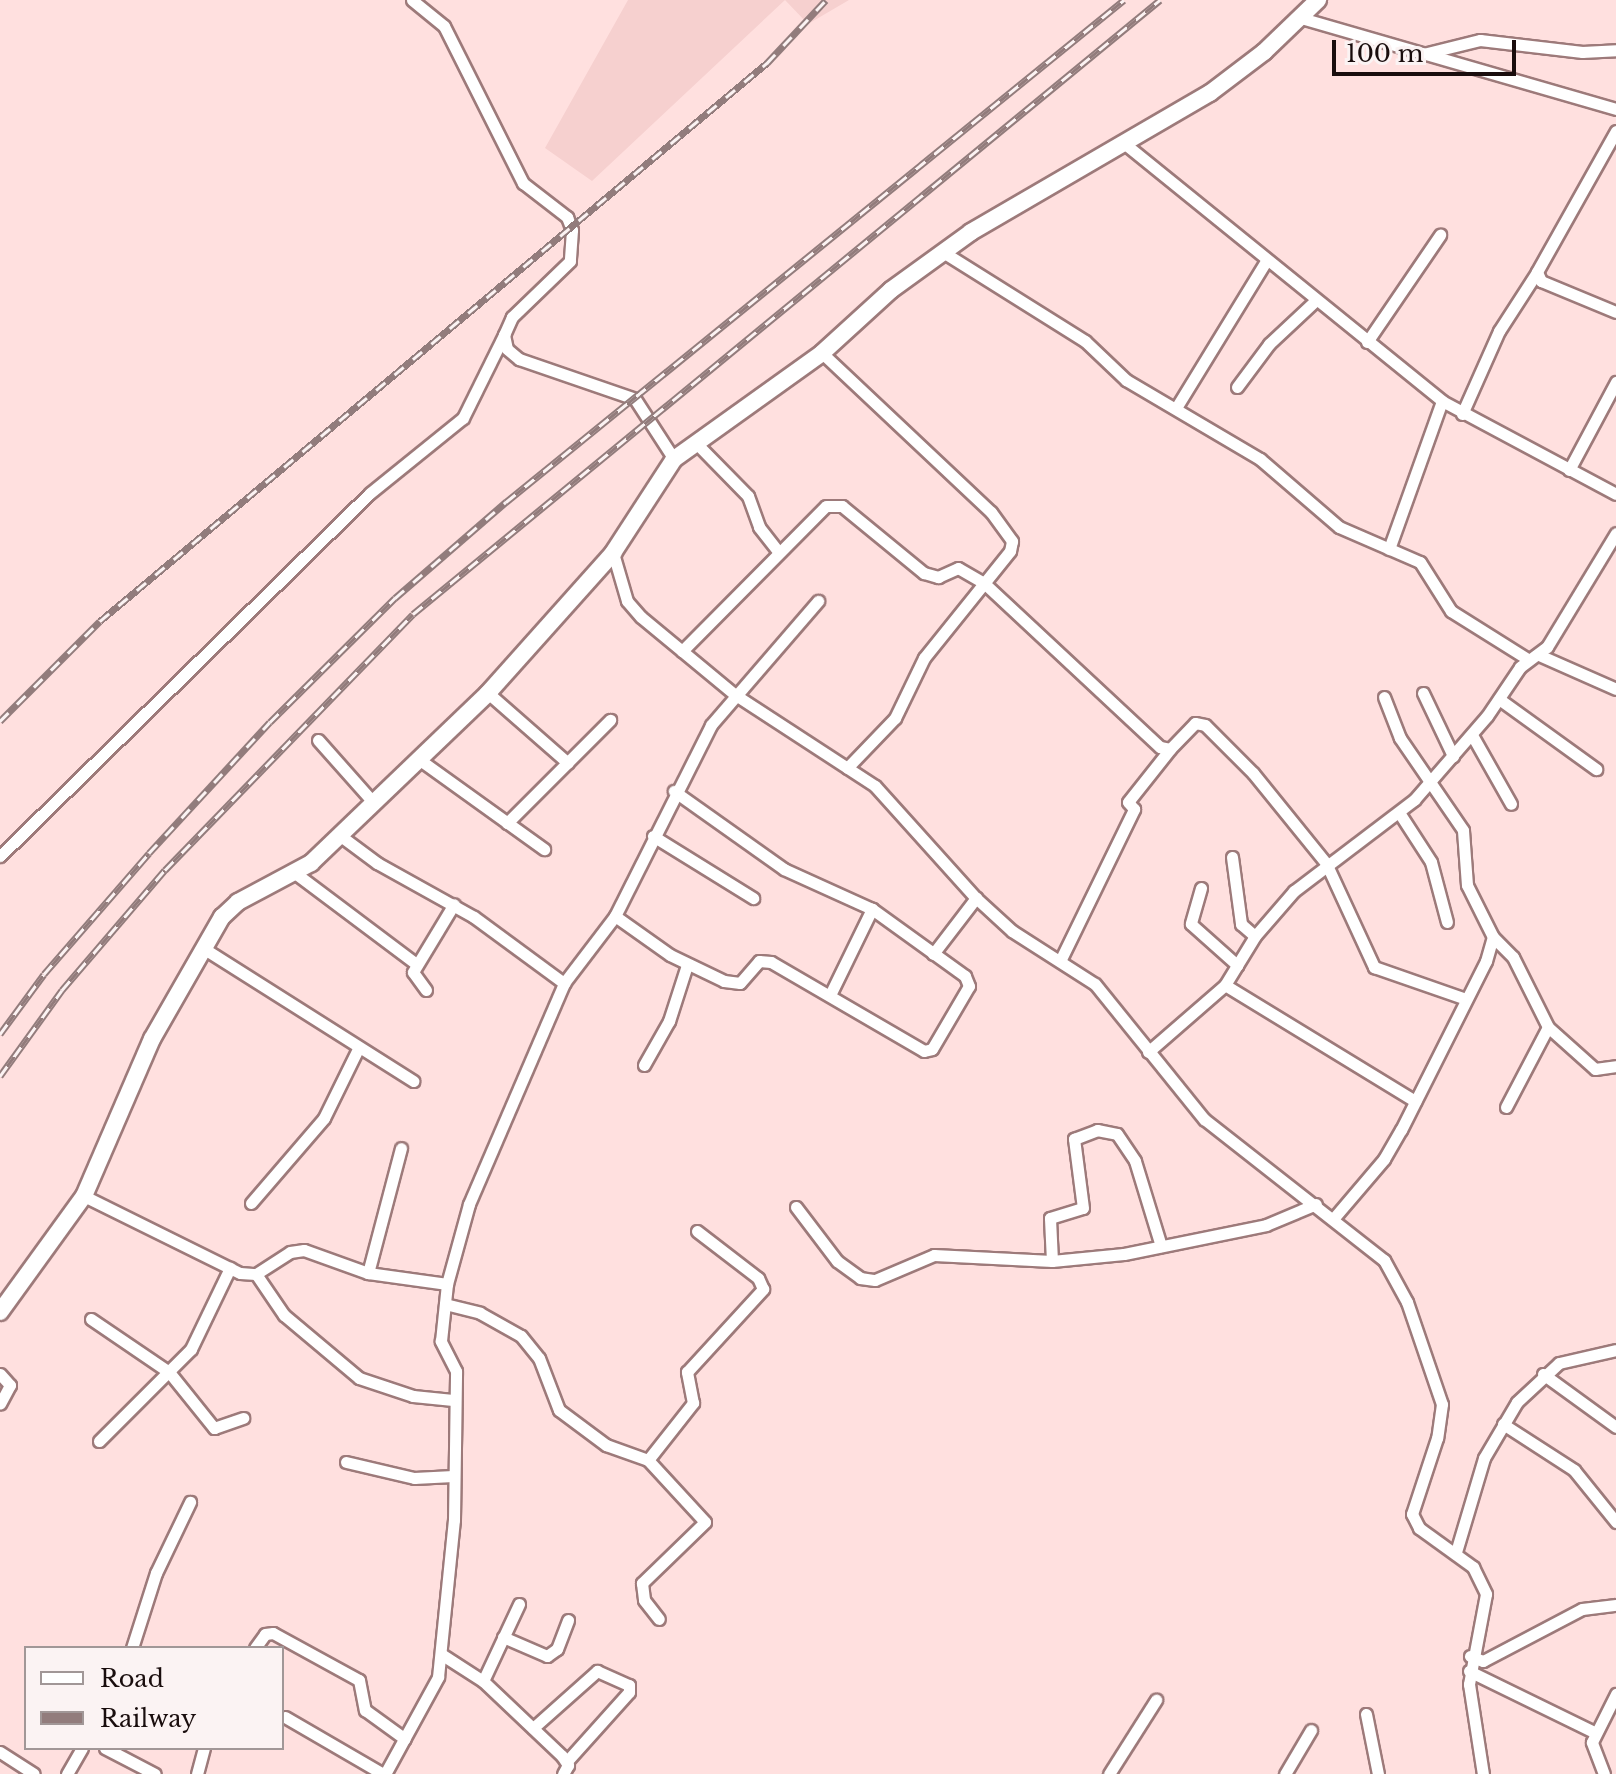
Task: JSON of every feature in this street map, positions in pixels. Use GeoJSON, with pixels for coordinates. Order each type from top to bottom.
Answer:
{"type":"FeatureCollection","features":[{"type":"Feature","properties":{"kind":"main road"},"geometry":{"type":"LineString","coordinates":[[0,1312],[84,1196],[152,1039],[203,948],[238,902],[295,873],[420,760],[488,693],[613,553],[674,459],[822,353],[943,252],[1210,93],[1301,18],[1318,0]]}},
{"type":"Feature","properties":{"kind":"street"},"geometry":{"type":"LineString","coordinates":[[0,856],[370,493],[463,418],[512,317],[570,261],[572,230],[567,217],[523,183],[444,26],[412,0]]}},
{"type":"Feature","properties":{"kind":"street"},"geometry":{"type":"LineString","coordinates":[[1301,18],[1616,109]]}},
{"type":"Feature","properties":{"kind":"street"},"geometry":{"type":"LineString","coordinates":[[1423,55],[1480,40],[1582,52],[1616,50]]}},
{"type":"Feature","properties":{"kind":"street"},"geometry":{"type":"LineString","coordinates":[[1462,414],[1499,331],[1537,272],[1616,131]]}},
{"type":"Feature","properties":{"kind":"street"},"geometry":{"type":"LineString","coordinates":[[1125,144],[1442,401],[1616,494]]}},
{"type":"Feature","properties":{"kind":"street"},"geometry":{"type":"LineString","coordinates":[[1367,342],[1440,235]]}},
{"type":"Feature","properties":{"kind":"street"},"geometry":{"type":"LineString","coordinates":[[943,252],[1085,341],[1126,380],[1260,459],[1339,527],[1420,562],[1451,611],[1534,658],[1616,689]]}},
{"type":"Feature","properties":{"kind":"street"},"geometry":{"type":"LineString","coordinates":[[1176,408],[1266,261]]}},
{"type":"Feature","properties":{"kind":"street"},"geometry":{"type":"LineString","coordinates":[[1537,272],[1541,281],[1616,312]]}},
{"type":"Feature","properties":{"kind":"street"},"geometry":{"type":"LineString","coordinates":[[1237,387],[1269,344],[1315,301]]}},
{"type":"Feature","properties":{"kind":"street"},"geometry":{"type":"LineString","coordinates":[[504,335],[507,349],[519,359],[635,399],[674,459]]}},
{"type":"Feature","properties":{"kind":"street"},"geometry":{"type":"LineString","coordinates":[[822,353],[1008,532],[1010,551],[924,658],[895,718],[847,768]]}},
{"type":"Feature","properties":{"kind":"street"},"geometry":{"type":"LineString","coordinates":[[1569,470],[1616,382]]}},
{"type":"Feature","properties":{"kind":"street"},"geometry":{"type":"LineString","coordinates":[[1389,549],[1442,401]]}},
{"type":"Feature","properties":{"kind":"street"},"geometry":{"type":"LineString","coordinates":[[696,443],[748,496],[759,527],[778,551]]}},
{"type":"Feature","properties":{"kind":"street"},"geometry":{"type":"LineString","coordinates":[[682,651],[778,551],[834,504],[850,511],[924,573],[938,577],[958,568],[984,583],[1160,747],[1170,749]]}},
{"type":"Feature","properties":{"kind":"street"},"geometry":{"type":"LineString","coordinates":[[1148,1052],[1225,985],[1255,936],[1294,891],[1326,863],[1400,814],[1472,735],[1534,658],[1616,533]]}},
{"type":"Feature","properties":{"kind":"street"},"geometry":{"type":"LineString","coordinates":[[613,553],[627,601],[734,694],[847,768],[900,809],[976,898],[1012,931],[1061,959],[1095,984],[1204,1119],[1384,1260],[1395,1277],[1439,1387],[1439,1430],[1412,1503],[1419,1528],[1473,1567],[1486,1594],[1469,1671],[1483,1774]]}},
{"type":"Feature","properties":{"kind":"street"},"geometry":{"type":"LineString","coordinates":[[285,1717],[384,1774],[432,1696],[441,1654],[454,1520],[453,1400],[456,1371],[441,1341],[447,1284],[469,1204],[564,983],[615,916],[674,791],[734,694],[818,601]]}},
{"type":"Feature","properties":{"kind":"street"},"geometry":{"type":"LineString","coordinates":[[488,693],[568,763]]}},
{"type":"Feature","properties":{"kind":"street"},"geometry":{"type":"LineString","coordinates":[[1423,693],[1453,756]]}},
{"type":"Feature","properties":{"kind":"street"},"geometry":{"type":"LineString","coordinates":[[1384,697],[1400,738],[1463,830],[1468,845],[1467,885],[1493,937],[1513,957],[1548,1027],[1595,1069],[1616,1066]]}},
{"type":"Feature","properties":{"kind":"street"},"geometry":{"type":"LineString","coordinates":[[1499,699],[1596,769]]}},
{"type":"Feature","properties":{"kind":"street"},"geometry":{"type":"LineString","coordinates":[[507,823],[610,720]]}},
{"type":"Feature","properties":{"kind":"street"},"geometry":{"type":"LineString","coordinates":[[1061,959],[1134,809],[1128,802],[1195,723],[1205,725],[1253,773],[1326,863],[1374,967],[1466,999]]}},
{"type":"Feature","properties":{"kind":"street"},"geometry":{"type":"LineString","coordinates":[[1472,735],[1511,804]]}},
{"type":"Feature","properties":{"kind":"street"},"geometry":{"type":"LineString","coordinates":[[318,740],[373,802]]}},
{"type":"Feature","properties":{"kind":"street"},"geometry":{"type":"LineString","coordinates":[[420,760],[544,849]]}},
{"type":"Feature","properties":{"kind":"street"},"geometry":{"type":"LineString","coordinates":[[615,916],[687,965],[740,983],[764,960],[928,1051],[969,986],[965,976],[872,909],[784,869],[674,791]]}},
{"type":"Feature","properties":{"kind":"street"},"geometry":{"type":"LineString","coordinates":[[1400,814],[1431,862],[1447,922]]}},
{"type":"Feature","properties":{"kind":"street"},"geometry":{"type":"LineString","coordinates":[[338,834],[377,863],[454,904],[564,983]]}},
{"type":"Feature","properties":{"kind":"street"},"geometry":{"type":"LineString","coordinates":[[653,836],[753,898]]}},
{"type":"Feature","properties":{"kind":"street"},"geometry":{"type":"LineString","coordinates":[[1232,857],[1241,924],[1255,936]]}},
{"type":"Feature","properties":{"kind":"street"},"geometry":{"type":"LineString","coordinates":[[295,873],[416,964]]}},
{"type":"Feature","properties":{"kind":"street"},"geometry":{"type":"LineString","coordinates":[[1201,888],[1191,924],[1237,965]]}},
{"type":"Feature","properties":{"kind":"street"},"geometry":{"type":"LineString","coordinates":[[933,954],[976,898]]}},
{"type":"Feature","properties":{"kind":"street"},"geometry":{"type":"LineString","coordinates":[[426,990],[414,979],[416,964],[454,904]]}},
{"type":"Feature","properties":{"kind":"street"},"geometry":{"type":"LineString","coordinates":[[830,995],[872,909]]}},
{"type":"Feature","properties":{"kind":"street"},"geometry":{"type":"LineString","coordinates":[[1333,1219],[1384,1159],[1466,999],[1493,937]]}},
{"type":"Feature","properties":{"kind":"street"},"geometry":{"type":"LineString","coordinates":[[203,948],[413,1081]]}},
{"type":"Feature","properties":{"kind":"street"},"geometry":{"type":"LineString","coordinates":[[644,1065],[669,1021],[687,965]]}},
{"type":"Feature","properties":{"kind":"street"},"geometry":{"type":"LineString","coordinates":[[1225,985],[1415,1101]]}},
{"type":"Feature","properties":{"kind":"street"},"geometry":{"type":"LineString","coordinates":[[1506,1107],[1548,1027]]}},
{"type":"Feature","properties":{"kind":"street"},"geometry":{"type":"LineString","coordinates":[[251,1203],[324,1118],[358,1049]]}},
{"type":"Feature","properties":{"kind":"street"},"geometry":{"type":"LineString","coordinates":[[1052,1261],[1050,1218],[1083,1208],[1074,1139],[1097,1130],[1117,1134],[1135,1161],[1161,1246]]}},
{"type":"Feature","properties":{"kind":"street"},"geometry":{"type":"LineString","coordinates":[[368,1273],[401,1148]]}},
{"type":"Feature","properties":{"kind":"street"},"geometry":{"type":"LineString","coordinates":[[84,1196],[230,1268],[256,1274],[284,1315],[359,1378],[413,1396],[453,1400]]}},
{"type":"Feature","properties":{"kind":"street"},"geometry":{"type":"LineString","coordinates":[[796,1207],[837,1261],[860,1278],[889,1277],[934,1255],[1052,1261],[1161,1246],[1266,1225],[1316,1204]]}},
{"type":"Feature","properties":{"kind":"street"},"geometry":{"type":"LineString","coordinates":[[648,1460],[693,1403],[687,1372],[763,1289],[758,1278],[697,1231]]}},
{"type":"Feature","properties":{"kind":"street"},"geometry":{"type":"LineString","coordinates":[[256,1274],[297,1250],[368,1273],[447,1284]]}},
{"type":"Feature","properties":{"kind":"street"},"geometry":{"type":"LineString","coordinates":[[99,1441],[169,1372],[208,1322],[230,1268]]}},
{"type":"Feature","properties":{"kind":"street"},"geometry":{"type":"LineString","coordinates":[[445,1304],[480,1313],[521,1336],[539,1358],[559,1410],[606,1445],[648,1460],[705,1522],[642,1583],[644,1600],[659,1619]]}},
{"type":"Feature","properties":{"kind":"street"},"geometry":{"type":"LineString","coordinates":[[91,1319],[169,1372],[214,1428],[243,1418]]}},
{"type":"Feature","properties":{"kind":"street"},"geometry":{"type":"LineString","coordinates":[[1456,1552],[1484,1458],[1503,1424],[1543,1374],[1579,1356],[1616,1350]]}},
{"type":"Feature","properties":{"kind":"street"},"geometry":{"type":"LineString","coordinates":[[0,1374],[10,1385],[0,1404]]}},
{"type":"Feature","properties":{"kind":"street"},"geometry":{"type":"LineString","coordinates":[[1543,1374],[1616,1427]]}},
{"type":"Feature","properties":{"kind":"street"},"geometry":{"type":"LineString","coordinates":[[1503,1424],[1574,1470],[1616,1522]]}},
{"type":"Feature","properties":{"kind":"street"},"geometry":{"type":"LineString","coordinates":[[346,1462],[414,1478],[453,1476]]}},
{"type":"Feature","properties":{"kind":"street"},"geometry":{"type":"LineString","coordinates":[[133,1646],[156,1573],[190,1502]]}},
{"type":"Feature","properties":{"kind":"street"},"geometry":{"type":"LineString","coordinates":[[483,1681],[519,1604]]}},
{"type":"Feature","properties":{"kind":"street"},"geometry":{"type":"LineString","coordinates":[[1470,1656],[1483,1661],[1582,1609],[1616,1605]]}},
{"type":"Feature","properties":{"kind":"street"},"geometry":{"type":"LineString","coordinates":[[503,1637],[547,1656],[557,1649],[568,1620]]}},
{"type":"Feature","properties":{"kind":"street"},"geometry":{"type":"LineString","coordinates":[[256,1646],[265,1634],[273,1633],[359,1680],[365,1710],[405,1739]]}},
{"type":"Feature","properties":{"kind":"street"},"geometry":{"type":"LineString","coordinates":[[441,1654],[483,1681],[567,1761]]}},
{"type":"Feature","properties":{"kind":"street"},"geometry":{"type":"LineString","coordinates":[[533,1728],[597,1671],[629,1685],[629,1692],[567,1761],[563,1774]]}},
{"type":"Feature","properties":{"kind":"street"},"geometry":{"type":"LineString","coordinates":[[1469,1671],[1594,1732]]}},
{"type":"Feature","properties":{"kind":"street"},"geometry":{"type":"LineString","coordinates":[[1604,1774],[1592,1751],[1594,1732],[1616,1694]]}},
{"type":"Feature","properties":{"kind":"street"},"geometry":{"type":"LineString","coordinates":[[1109,1774],[1156,1700]]}},
{"type":"Feature","properties":{"kind":"street"},"geometry":{"type":"LineString","coordinates":[[1366,1714],[1378,1774]]}},
{"type":"Feature","properties":{"kind":"street"},"geometry":{"type":"LineString","coordinates":[[1285,1774],[1311,1730]]}},
{"type":"Feature","properties":{"kind":"street"},"geometry":{"type":"LineString","coordinates":[[67,1774],[81,1750]]}},
{"type":"Feature","properties":{"kind":"street"},"geometry":{"type":"LineString","coordinates":[[109,1750],[155,1774]]}},
{"type":"Feature","properties":{"kind":"street"},"geometry":{"type":"LineString","coordinates":[[197,1774],[203,1750]]}},
{"type":"Feature","properties":{"kind":"street"},"geometry":{"type":"LineString","coordinates":[[0,1752],[34,1774]]}},
{"type":"Feature","properties":{"kind":"shaded area"},"geometry":{"type":"Polygon","coordinates":[[[628,0],[785,0],[592,181],[545,148],[628,0]]]}},
{"type":"Feature","properties":{"kind":"shaded area"},"geometry":{"type":"Polygon","coordinates":[[[785,0],[849,0],[808,24],[785,0]]]}},
{"type":"Feature","properties":{"kind":"railway"},"geometry":{"type":"LineString","coordinates":[[0,721],[100,621],[767,63],[826,0]]}},
{"type":"Feature","properties":{"kind":"railway"},"geometry":{"type":"LineString","coordinates":[[0,1034],[44,974],[149,853],[270,722],[395,598],[506,502],[1124,0]]}},
{"type":"Feature","properties":{"kind":"railway"},"geometry":{"type":"LineString","coordinates":[[0,1076],[62,990],[165,870],[413,614],[1160,0]]}}]}
